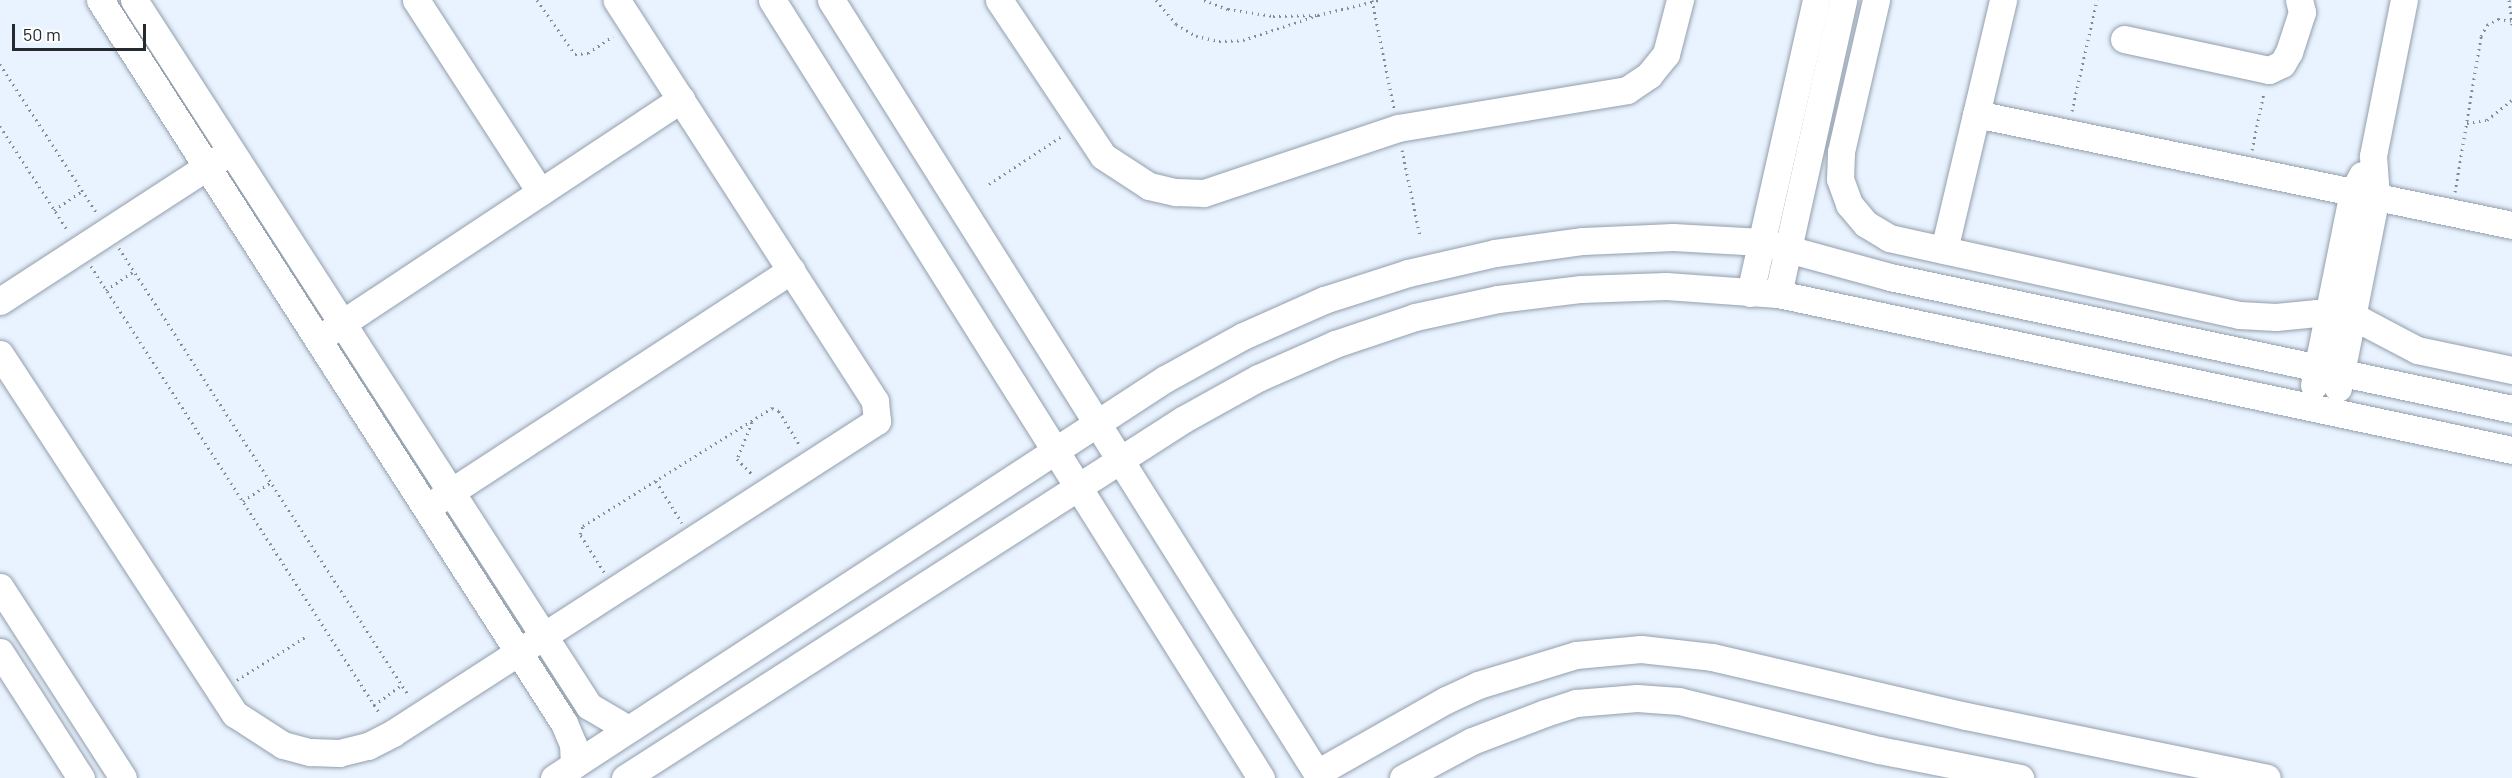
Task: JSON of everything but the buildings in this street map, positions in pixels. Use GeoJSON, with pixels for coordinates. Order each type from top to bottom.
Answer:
{"type":"FeatureCollection","features":[{"type":"Feature","properties":{"kind":"street"},"geometry":{"type":"LineString","coordinates":[[564,772],[573,744],[564,723],[105,7],[133,0],[589,706],[607,720],[628,729]]}},
{"type":"Feature","properties":{"kind":"street"},"geometry":{"type":"LineString","coordinates":[[416,0],[540,192]]}},
{"type":"Feature","properties":{"kind":"street"},"geometry":{"type":"LineString","coordinates":[[0,354],[217,692],[235,714],[258,732],[283,745],[310,752],[339,753],[368,746],[393,734],[873,427],[878,407],[617,0]]}},
{"type":"Feature","properties":{"kind":"street"},"geometry":{"type":"LineString","coordinates":[[772,0],[1261,778]]}},
{"type":"Feature","properties":{"kind":"street"},"geometry":{"type":"LineString","coordinates":[[999,0],[1079,124],[1103,156],[1124,173],[1176,192],[1204,193],[1398,128],[1628,90],[1649,75],[1666,54],[1680,0]]}},
{"type":"Feature","properties":{"kind":"street"},"geometry":{"type":"LineString","coordinates":[[1750,292],[1816,0]]}},
{"type":"Feature","properties":{"kind":"street"},"geometry":{"type":"LineString","coordinates":[[1778,294],[1842,0]]}},
{"type":"Feature","properties":{"kind":"street"},"geometry":{"type":"LineString","coordinates":[[1876,0],[1841,152],[1840,179],[1849,204],[1866,224],[1889,238],[2239,315],[2276,317],[2306,313],[2371,324],[2417,350],[2512,370]]}},
{"type":"Feature","properties":{"kind":"street"},"geometry":{"type":"LineString","coordinates":[[1944,250],[2003,0]]}},
{"type":"Feature","properties":{"kind":"street"},"geometry":{"type":"LineString","coordinates":[[2124,39],[2269,70],[2282,64],[2289,52],[2302,12],[2299,0]]}},
{"type":"Feature","properties":{"kind":"street"},"geometry":{"type":"LineString","coordinates":[[2322,407],[2404,0]]}},
{"type":"Feature","properties":{"kind":"street"},"geometry":{"type":"LineString","coordinates":[[836,4],[1318,775],[1446,699],[1478,686],[1576,656],[1641,649],[1712,657],[1966,716],[2267,778]]}},
{"type":"Feature","properties":{"kind":"street"},"geometry":{"type":"LineString","coordinates":[[318,339],[681,99]]}},
{"type":"Feature","properties":{"kind":"street"},"geometry":{"type":"LineString","coordinates":[[1976,114],[2512,225]]}},
{"type":"Feature","properties":{"kind":"street"},"geometry":{"type":"LineString","coordinates":[[0,301],[231,151]]}},
{"type":"Feature","properties":{"kind":"street"},"geometry":{"type":"LineString","coordinates":[[564,772],[1098,420],[1243,336],[1324,300],[1408,273],[1495,253],[1584,241],[1672,237],[1762,242],[1788,247],[1890,277],[2512,409]]}},
{"type":"Feature","properties":{"kind":"street"},"geometry":{"type":"LineString","coordinates":[[426,508],[790,270]]}},
{"type":"Feature","properties":{"kind":"street"},"geometry":{"type":"LineString","coordinates":[[625,778],[1079,486],[1258,378],[1335,344],[1415,317],[1498,299],[1581,288],[1666,286],[1778,294],[2322,407],[2512,450]]}},
{"type":"Feature","properties":{"kind":"street"},"geometry":{"type":"LineString","coordinates":[[0,587],[123,778]]}},
{"type":"Feature","properties":{"kind":"street"},"geometry":{"type":"LineString","coordinates":[[0,652],[81,778]]}},
{"type":"Feature","properties":{"kind":"street"},"geometry":{"type":"LineString","coordinates":[[1403,778],[1472,741],[1545,713],[1576,704],[1637,698],[1679,701],[1890,752],[2020,778]]}},
{"type":"Feature","properties":{"kind":"street"},"geometry":{"type":"LineString","coordinates":[[564,723],[589,706]]}},
{"type":"Feature","properties":{"kind":"path"},"geometry":{"type":"LineString","coordinates":[[537,0],[576,54],[588,53],[632,24]]}},
{"type":"Feature","properties":{"kind":"path"},"geometry":{"type":"LineString","coordinates":[[1156,0],[1176,24],[1196,36],[1219,41],[1243,40],[1318,15],[1378,0]]}},
{"type":"Feature","properties":{"kind":"path"},"geometry":{"type":"LineString","coordinates":[[1204,0],[1228,9],[1273,16],[1318,15]]}},
{"type":"Feature","properties":{"kind":"path"},"geometry":{"type":"LineString","coordinates":[[2068,133],[2097,0]]}},
{"type":"Feature","properties":{"kind":"path"},"geometry":{"type":"LineString","coordinates":[[2452,212],[2481,36],[2493,22],[2511,23],[2509,0]]}},
{"type":"Feature","properties":{"kind":"path"},"geometry":{"type":"LineString","coordinates":[[0,64],[421,715]]}},
{"type":"Feature","properties":{"kind":"path"},"geometry":{"type":"LineString","coordinates":[[2247,170],[2269,70]]}},
{"type":"Feature","properties":{"kind":"path"},"geometry":{"type":"LineString","coordinates":[[2467,123],[2487,120],[2512,100]]}},
{"type":"Feature","properties":{"kind":"path"},"geometry":{"type":"LineString","coordinates":[[989,184],[1079,124]]}},
{"type":"Feature","properties":{"kind":"path"},"geometry":{"type":"LineString","coordinates":[[0,126],[393,734]]}},
{"type":"Feature","properties":{"kind":"path"},"geometry":{"type":"LineString","coordinates":[[54,210],[82,191]]}},
{"type":"Feature","properties":{"kind":"path"},"geometry":{"type":"LineString","coordinates":[[106,290],[134,271]]}},
{"type":"Feature","properties":{"kind":"path"},"geometry":{"type":"LineString","coordinates":[[616,591],[580,534],[581,528],[753,420],[777,409],[812,466]]}},
{"type":"Feature","properties":{"kind":"path"},"geometry":{"type":"LineString","coordinates":[[753,420],[737,459],[740,466],[762,480]]}},
{"type":"Feature","properties":{"kind":"path"},"geometry":{"type":"LineString","coordinates":[[656,481],[686,529]]}},
{"type":"Feature","properties":{"kind":"path"},"geometry":{"type":"LineString","coordinates":[[243,501],[271,482]]}},
{"type":"Feature","properties":{"kind":"path"},"geometry":{"type":"LineString","coordinates":[[217,692],[307,636]]}},
{"type":"Feature","properties":{"kind":"path"},"geometry":{"type":"LineString","coordinates":[[374,705],[402,685]]}}]}
